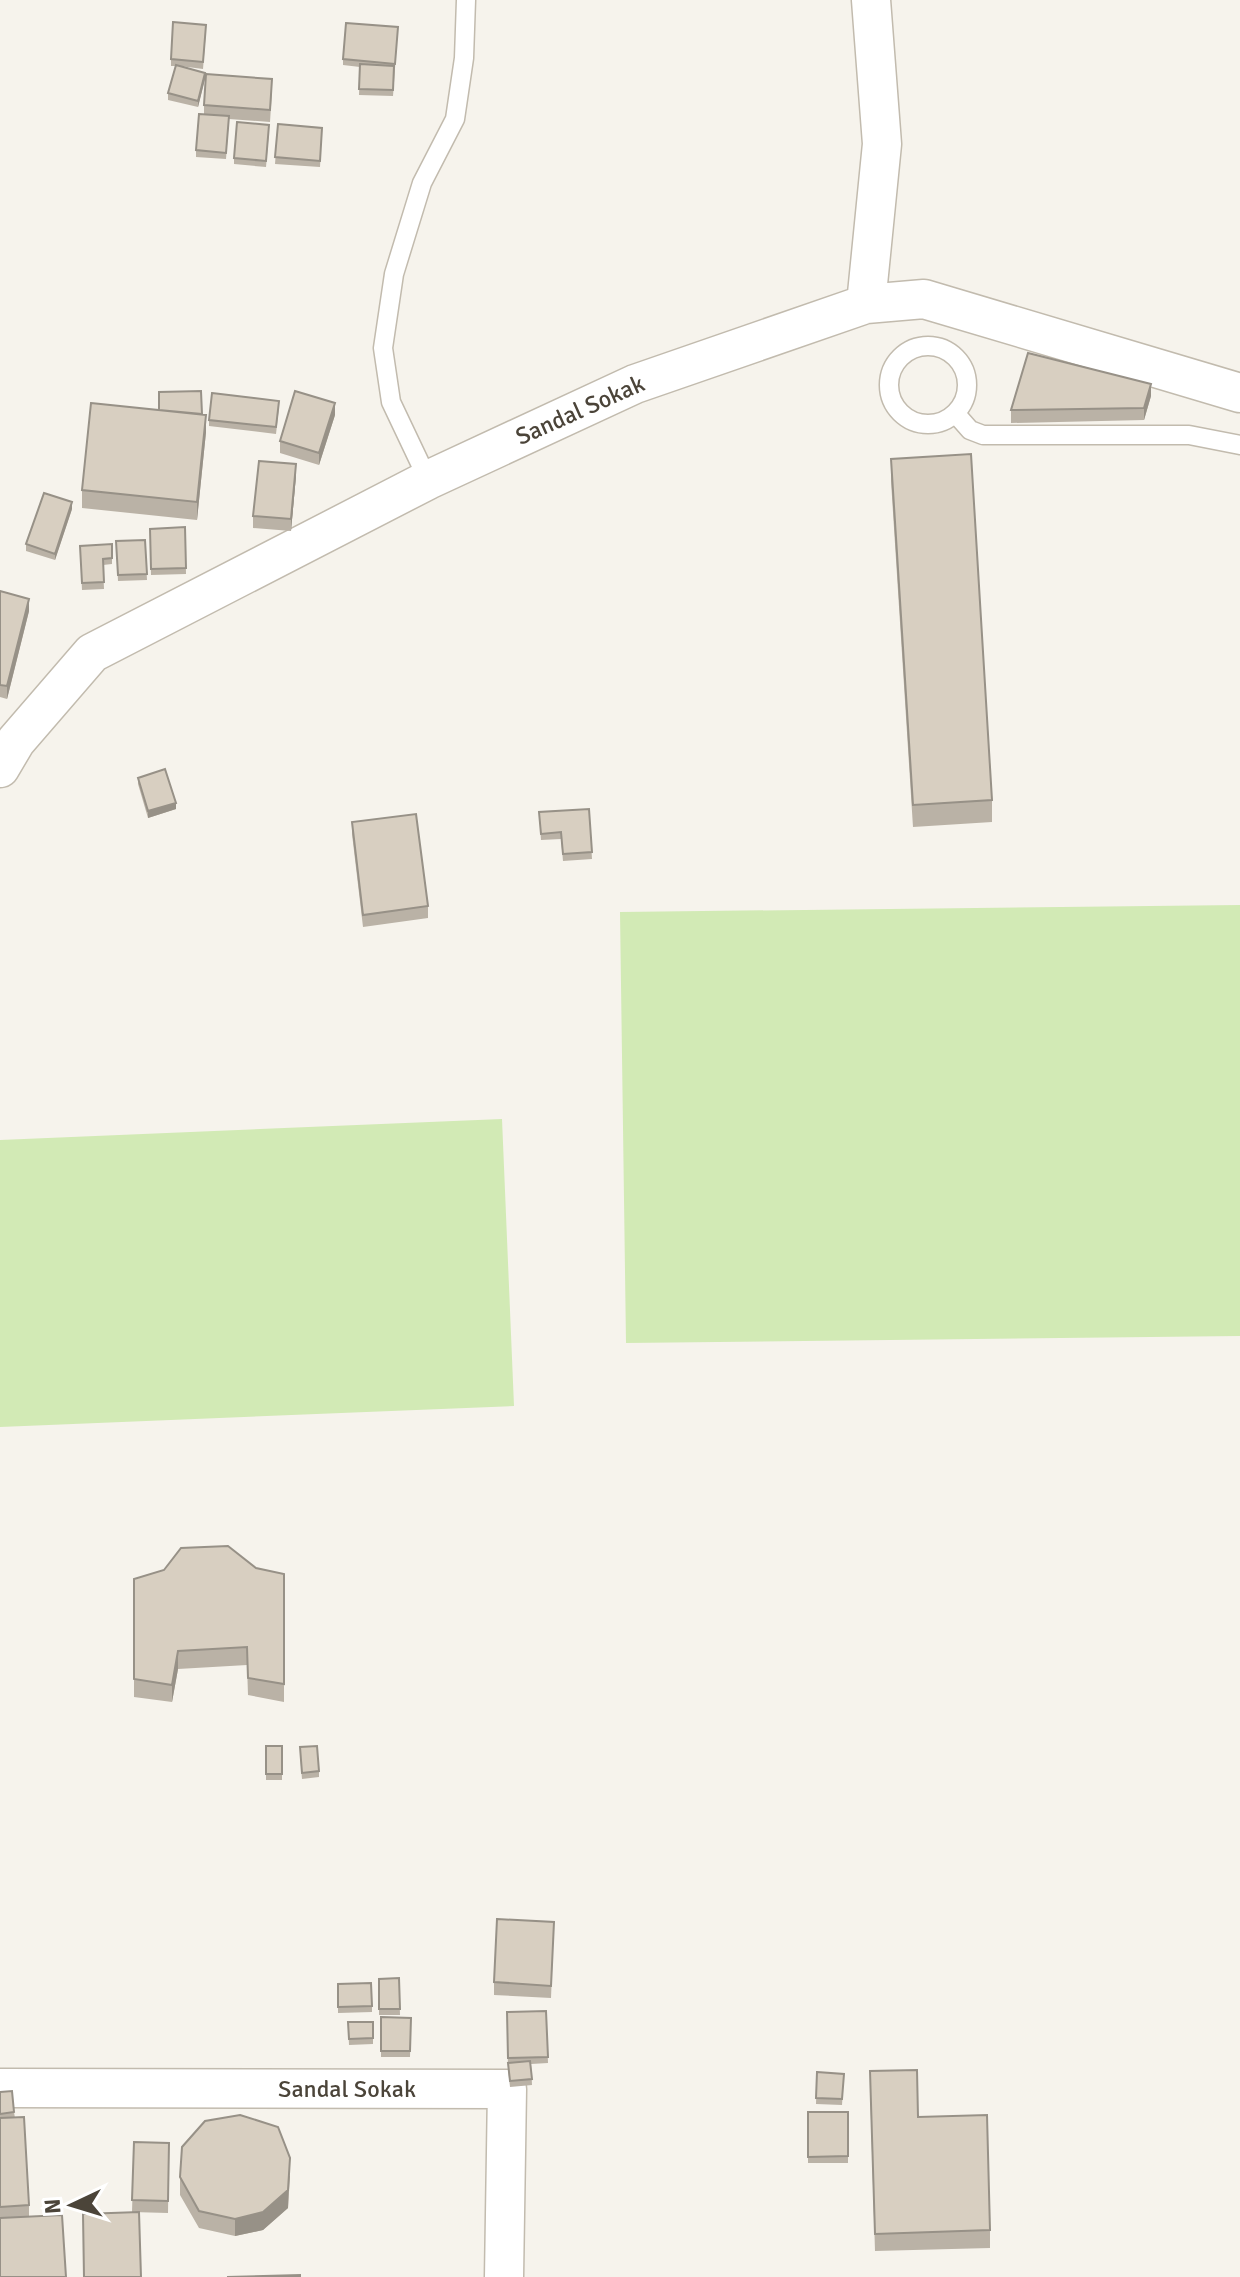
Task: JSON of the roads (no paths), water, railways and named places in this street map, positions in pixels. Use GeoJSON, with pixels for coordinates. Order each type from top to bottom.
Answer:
{"type":"FeatureCollection","features":[{"type":"Feature","properties":{"kind":"street"},"geometry":{"type":"LineString","coordinates":[[866,304],[882,144],[871,0]]}},
{"type":"Feature","properties":{"kind":"street","name":"Sandal Sokak"},"geometry":{"type":"LineString","coordinates":[[0,768],[16,741],[92,653],[428,480],[635,384],[866,304],[924,299],[940,326],[1240,393]]}},
{"type":"Feature","properties":{"kind":"street","name":"Sandal Sokak"},"geometry":{"type":"LineString","coordinates":[[0,2088],[507,2089],[504,2277]]}},
{"type":"Feature","properties":{"kind":"lane"},"geometry":{"type":"LineString","coordinates":[[428,480],[391,402],[383,348],[394,274],[422,183],[455,119],[464,58],[466,0]]}},
{"type":"Feature","properties":{"kind":"lane"},"geometry":{"type":"LineString","coordinates":[[940,326],[966,378],[963,402],[955,413],[931,424],[917,422],[905,417],[890,395],[889,382],[899,358],[921,346],[940,326]]}},
{"type":"Feature","properties":{"kind":"lane"},"geometry":{"type":"LineString","coordinates":[[955,413],[970,430],[983,435],[1189,435],[1240,445]]}}]}
